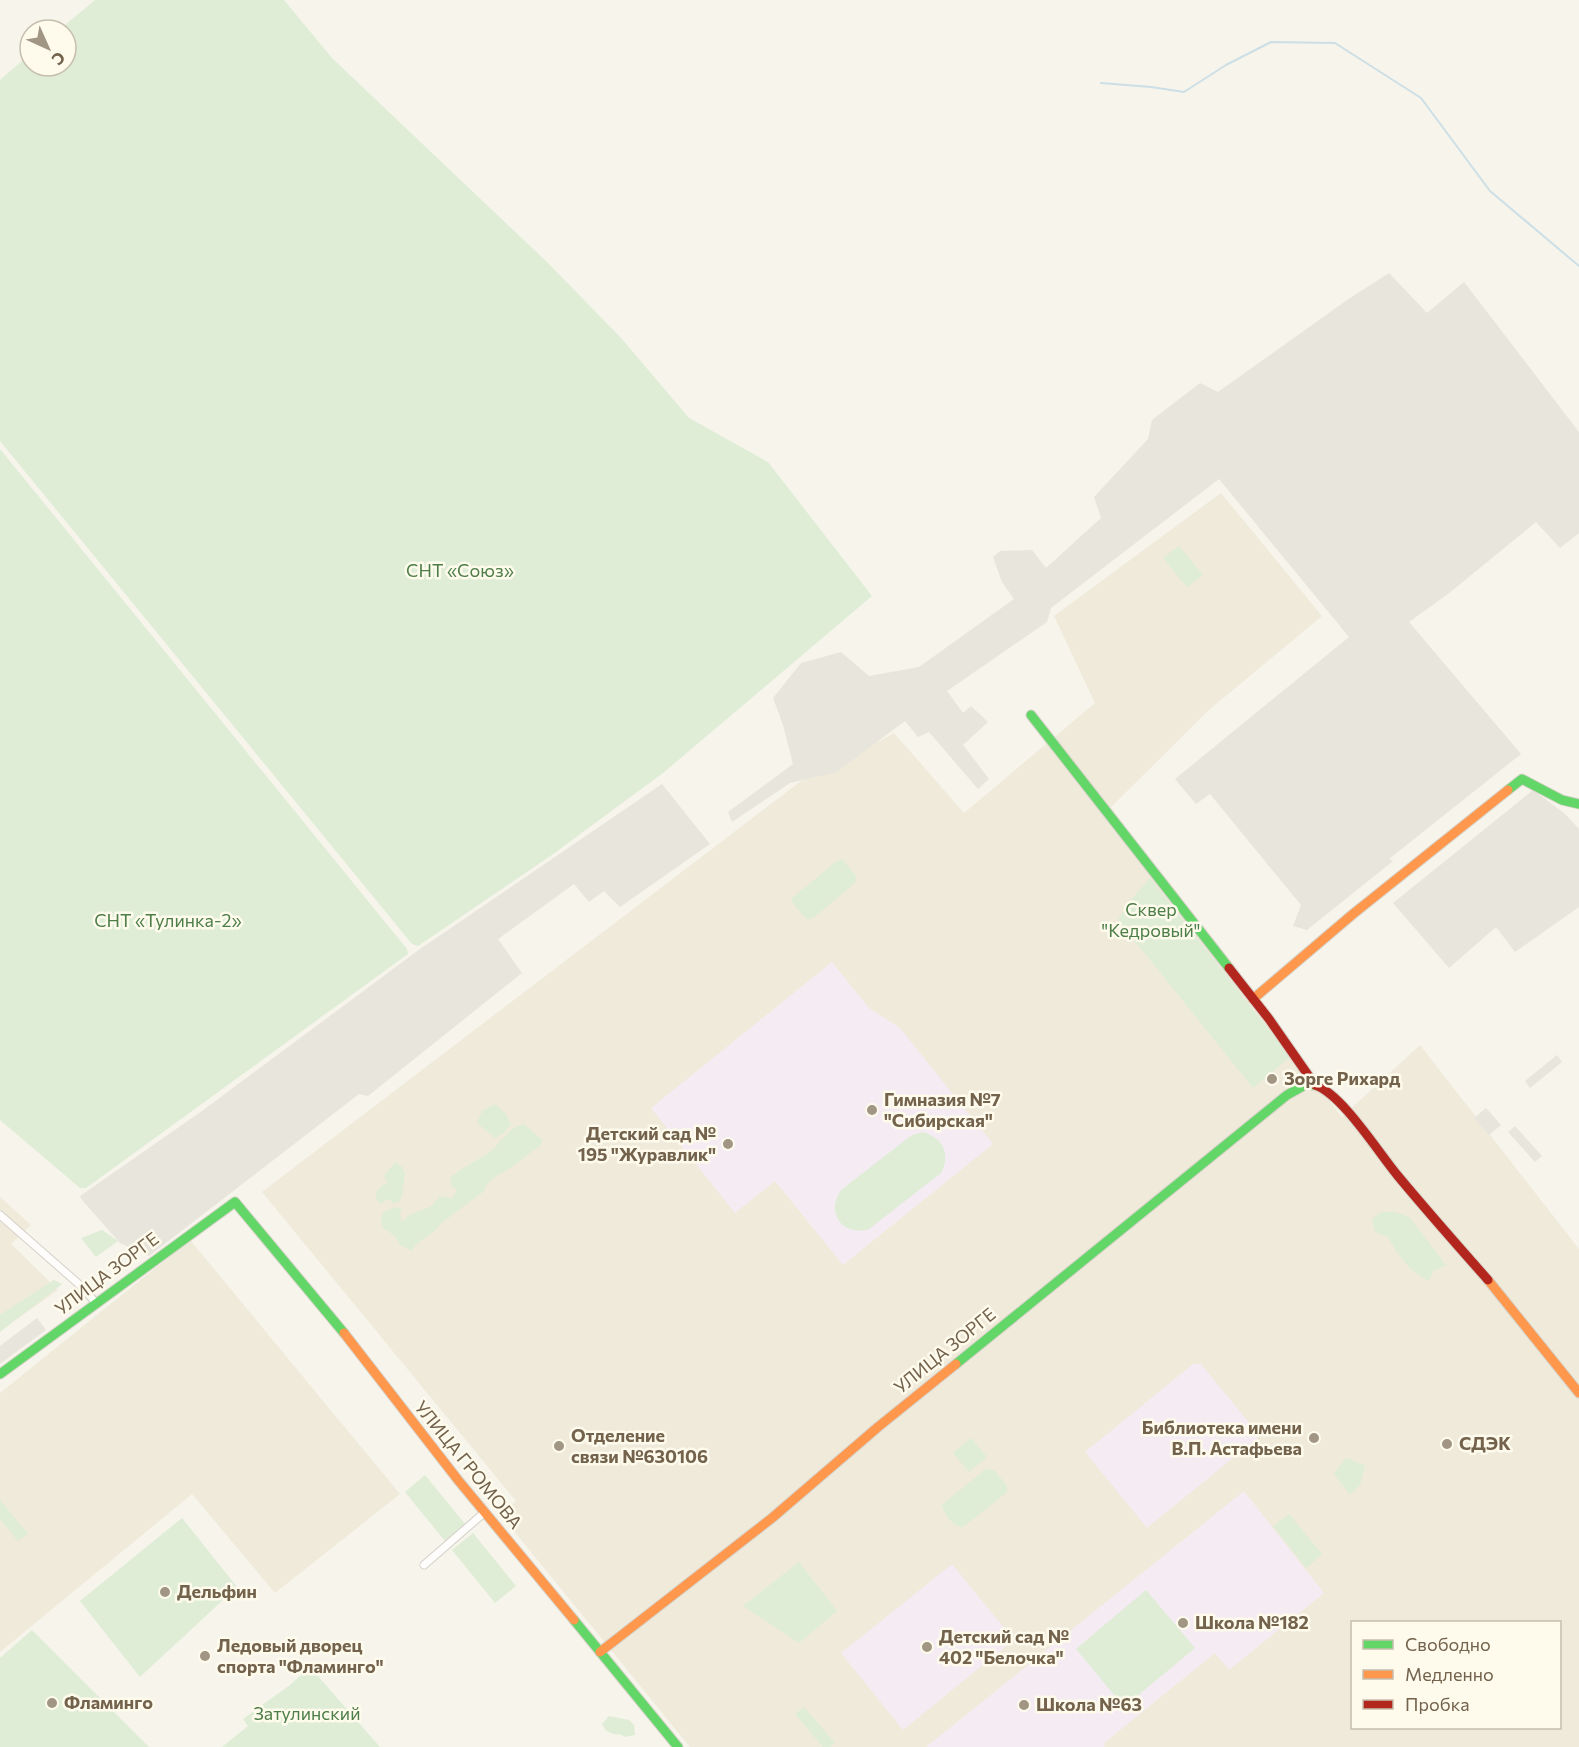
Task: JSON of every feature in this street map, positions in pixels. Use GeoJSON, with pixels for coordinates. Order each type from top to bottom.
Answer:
{"type":"FeatureCollection","features":[{"type":"Feature","properties":{"kind":"street"},"geometry":{"type":"LineString","coordinates":[[1031,715],[1269,1019],[1315,1084],[1324,1088],[1341,1104],[1397,1175],[1492,1285],[1579,1393]]}},
{"type":"Feature","properties":{"kind":"street"},"geometry":{"type":"LineString","coordinates":[[1253,999],[1353,914],[1522,779],[1562,800],[1579,804]]}},
{"type":"Feature","properties":{"kind":"street","name":"УЛИЦА ЗОРГЕ"},"geometry":{"type":"LineString","coordinates":[[600,1652],[771,1518],[896,1413],[1287,1095],[1305,1085],[1315,1084]]}},
{"type":"Feature","properties":{"kind":"street","name":"УЛИЦА ЗОРГЕ"},"geometry":{"type":"LineString","coordinates":[[0,1374],[235,1202]]}},
{"type":"Feature","properties":{"kind":"street","name":"УЛИЦА ГРОМОВА"},"geometry":{"type":"LineString","coordinates":[[235,1202],[678,1747]]}},
{"type":"Feature","properties":{"kind":"street"},"geometry":{"type":"LineString","coordinates":[[0,1215],[81,1286],[96,1303]]}},
{"type":"Feature","properties":{"kind":"street"},"geometry":{"type":"LineString","coordinates":[[424,1565],[485,1512]]}},
{"type":"Feature","properties":{"kind":"shaded area"},"geometry":{"type":"Polygon","coordinates":[[[1389,273],[1427,313],[1464,282],[1579,432],[1579,533],[1560,548],[1536,522],[1448,594],[1409,622],[1521,754],[1389,859],[1393,861],[1307,930],[1293,926],[1301,905],[1210,794],[1196,804],[1175,779],[1349,637],[1219,479],[1051,608],[1047,622],[947,691],[963,713],[971,706],[988,722],[963,745],[989,779],[978,789],[929,732],[918,737],[905,721],[837,772],[790,783],[732,822],[728,812],[793,764],[773,698],[801,663],[841,652],[869,676],[919,667],[1014,599],[1002,582],[993,557],[1000,551],[1032,550],[1046,568],[1101,518],[1094,497],[1148,439],[1152,420],[1200,383],[1218,392],[1347,300],[1389,273]]]}},
{"type":"Feature","properties":{"kind":"shaded area"},"geometry":{"type":"Polygon","coordinates":[[[1221,493],[1322,616],[1210,709],[1103,815],[1342,1117],[1420,1045],[1579,1249],[1579,1747],[690,1747],[500,1514],[516,1501],[262,1192],[801,781],[894,733],[964,813],[1095,703],[1054,616],[1221,493]]]}},
{"type":"Feature","properties":{"kind":"shaded area"},"geometry":{"type":"Polygon","coordinates":[[[662,784],[710,844],[620,907],[604,891],[589,902],[574,884],[498,939],[522,973],[368,1096],[359,1094],[149,1256],[120,1243],[82,1200],[80,1196],[202,1111],[420,949],[662,784]]]}},
{"type":"Feature","properties":{"kind":"shaded area"},"geometry":{"type":"Polygon","coordinates":[[[1533,790],[1564,813],[1579,829],[1579,907],[1515,952],[1496,927],[1449,968],[1393,903],[1533,790]]]}},
{"type":"Feature","properties":{"kind":"shaded area","name":"Гимназия №7 \"Сибирская\""},"geometry":{"type":"Polygon","coordinates":[[[832,962],[869,1008],[900,1028],[993,1144],[843,1265],[775,1181],[735,1213],[651,1108],[832,962]]]}},
{"type":"Feature","properties":{"kind":"shaded area"},"geometry":{"type":"Polygon","coordinates":[[[1557,1055],[1562,1062],[1530,1088],[1525,1081],[1557,1055]]]}},
{"type":"Feature","properties":{"kind":"shaded area"},"geometry":{"type":"Polygon","coordinates":[[[1486,1108],[1501,1125],[1489,1135],[1474,1118],[1486,1108]]]}},
{"type":"Feature","properties":{"kind":"shaded area"},"geometry":{"type":"Polygon","coordinates":[[[1515,1126],[1542,1156],[1535,1162],[1508,1132],[1515,1126]]]}},
{"type":"Feature","properties":{"kind":"shaded area"},"geometry":{"type":"Polygon","coordinates":[[[0,1197],[31,1225],[11,1244],[58,1290],[0,1331],[0,1197]]]}},
{"type":"Feature","properties":{"kind":"shaded area"},"geometry":{"type":"Polygon","coordinates":[[[190,1240],[400,1494],[275,1593],[192,1494],[0,1652],[0,1393],[190,1240]]]}},
{"type":"Feature","properties":{"kind":"shaded area"},"geometry":{"type":"Polygon","coordinates":[[[37,1318],[46,1330],[0,1364],[0,1346],[37,1318]]]}},
{"type":"Feature","properties":{"kind":"shaded area"},"geometry":{"type":"Polygon","coordinates":[[[1193,1364],[1201,1364],[1260,1436],[1147,1528],[1085,1452],[1193,1364]]]}},
{"type":"Feature","properties":{"kind":"shaded area","name":"Школа №182"},"geometry":{"type":"Polygon","coordinates":[[[1244,1491],[1324,1593],[1229,1670],[1215,1653],[1103,1744],[1105,1747],[926,1747],[1244,1491]]]}},
{"type":"Feature","properties":{"kind":"shaded area","name":"Детский сад № 402 \"Белочка\""},"geometry":{"type":"Polygon","coordinates":[[[952,1564],[1014,1640],[903,1730],[841,1653],[952,1564]]]}},
{"type":"Feature","properties":{"kind":"green space","name":"СНТ «Союз»"},"geometry":{"type":"Polygon","coordinates":[[[95,0],[284,0],[332,58],[548,263],[622,339],[689,418],[768,462],[872,596],[663,773],[549,857],[418,946],[412,944],[0,441],[0,80],[18,64],[18,78],[78,78],[78,18],[73,18],[95,0]]]}},
{"type":"Feature","properties":{"kind":"green space","name":"СНТ «Тулинка-2»"},"geometry":{"type":"Polygon","coordinates":[[[0,449],[407,949],[408,954],[86,1188],[80,1188],[0,1120],[0,449]]]}},
{"type":"Feature","properties":{"kind":"green space"},"geometry":{"type":"Polygon","coordinates":[[[1179,546],[1203,575],[1187,587],[1163,558],[1179,546]]]}},
{"type":"Feature","properties":{"kind":"green space"},"geometry":{"type":"Polygon","coordinates":[[[842,859],[856,876],[855,883],[812,919],[806,919],[792,902],[792,898],[842,859]]]}},
{"type":"Feature","properties":{"kind":"green space","name":"Сквер \"Кедровый\""},"geometry":{"type":"Polygon","coordinates":[[[1150,878],[1290,1057],[1253,1088],[1118,920],[1129,902],[1150,878]]]}},
{"type":"Feature","properties":{"kind":"green space"},"geometry":{"type":"Polygon","coordinates":[[[495,1104],[506,1114],[511,1124],[504,1133],[495,1138],[477,1123],[482,1111],[495,1104]]]}},
{"type":"Feature","properties":{"kind":"green space"},"geometry":{"type":"Polygon","coordinates":[[[524,1124],[542,1140],[541,1145],[492,1179],[484,1191],[440,1224],[412,1251],[400,1245],[395,1236],[383,1228],[381,1221],[383,1213],[395,1207],[402,1208],[400,1213],[402,1222],[411,1214],[430,1207],[440,1196],[452,1198],[457,1190],[451,1186],[450,1178],[487,1154],[513,1129],[524,1124]]]}},
{"type":"Feature","properties":{"kind":"green space"},"geometry":{"type":"Polygon","coordinates":[[[923,1132],[936,1138],[943,1148],[945,1159],[941,1173],[869,1229],[851,1230],[844,1226],[836,1215],[835,1207],[841,1190],[912,1135],[923,1132]]]}},
{"type":"Feature","properties":{"kind":"green space"},"geometry":{"type":"Polygon","coordinates":[[[395,1162],[403,1168],[405,1174],[400,1201],[393,1204],[391,1200],[386,1200],[381,1204],[376,1198],[376,1192],[381,1186],[388,1184],[384,1176],[395,1162]]]}},
{"type":"Feature","properties":{"kind":"green space"},"geometry":{"type":"Polygon","coordinates":[[[1381,1212],[1395,1212],[1409,1217],[1446,1265],[1433,1271],[1429,1281],[1410,1268],[1387,1236],[1375,1232],[1372,1219],[1381,1212]]]}},
{"type":"Feature","properties":{"kind":"green space"},"geometry":{"type":"Polygon","coordinates":[[[102,1230],[118,1241],[96,1257],[81,1238],[102,1230]]]}},
{"type":"Feature","properties":{"kind":"green space"},"geometry":{"type":"Polygon","coordinates":[[[54,1280],[62,1284],[0,1332],[0,1315],[54,1280]]]}},
{"type":"Feature","properties":{"kind":"green space"},"geometry":{"type":"Polygon","coordinates":[[[971,1438],[987,1457],[969,1472],[953,1453],[971,1438]]]}},
{"type":"Feature","properties":{"kind":"green space"},"geometry":{"type":"Polygon","coordinates":[[[1346,1458],[1365,1465],[1360,1485],[1350,1495],[1334,1474],[1346,1458]]]}},
{"type":"Feature","properties":{"kind":"green space"},"geometry":{"type":"Polygon","coordinates":[[[989,1469],[994,1470],[1007,1486],[1007,1492],[963,1527],[956,1525],[947,1517],[942,1506],[989,1469]]]}},
{"type":"Feature","properties":{"kind":"green space"},"geometry":{"type":"Polygon","coordinates":[[[425,1475],[465,1524],[445,1541],[405,1492],[425,1475]]]}},
{"type":"Feature","properties":{"kind":"green space"},"geometry":{"type":"Polygon","coordinates":[[[0,1500],[28,1534],[18,1541],[0,1519],[0,1500]]]}},
{"type":"Feature","properties":{"kind":"green space"},"geometry":{"type":"Polygon","coordinates":[[[1289,1514],[1322,1554],[1306,1568],[1273,1526],[1289,1514]]]}},
{"type":"Feature","properties":{"kind":"green space"},"geometry":{"type":"Polygon","coordinates":[[[182,1518],[237,1587],[140,1677],[80,1601],[182,1518]]]}},
{"type":"Feature","properties":{"kind":"green space"},"geometry":{"type":"Polygon","coordinates":[[[473,1533],[516,1586],[495,1603],[452,1550],[473,1533]]]}},
{"type":"Feature","properties":{"kind":"green space"},"geometry":{"type":"Polygon","coordinates":[[[799,1562],[837,1611],[799,1643],[743,1606],[799,1562]]]}},
{"type":"Feature","properties":{"kind":"green space"},"geometry":{"type":"Polygon","coordinates":[[[1146,1590],[1195,1648],[1124,1707],[1076,1649],[1146,1590]]]}},
{"type":"Feature","properties":{"kind":"green space","name":"Фламинго"},"geometry":{"type":"Polygon","coordinates":[[[32,1630],[149,1747],[0,1747],[0,1658],[32,1630]]]}},
{"type":"Feature","properties":{"kind":"green space","name":"Затулинский"},"geometry":{"type":"Polygon","coordinates":[[[310,1667],[380,1747],[222,1747],[248,1726],[243,1719],[290,1685],[310,1667]]]}},
{"type":"Feature","properties":{"kind":"green space"},"geometry":{"type":"Polygon","coordinates":[[[804,1707],[835,1743],[830,1747],[823,1747],[795,1714],[804,1707]]]}},
{"type":"Feature","properties":{"kind":"green space"},"geometry":{"type":"Polygon","coordinates":[[[609,1716],[629,1720],[634,1725],[635,1735],[624,1737],[607,1731],[602,1724],[609,1716]]]}},
{"type":"Feature","properties":{"kind":"waterway"},"geometry":{"type":"LineString","coordinates":[[1101,83],[1184,92],[1226,65],[1271,42],[1335,43],[1421,98],[1490,191],[1579,266]]}},
{"type":"Feature","properties":{"kind":"traffic: fast"},"geometry":{"type":"LineString","coordinates":[[1031,715],[1229,968]]}},
{"type":"Feature","properties":{"kind":"traffic: fast"},"geometry":{"type":"LineString","coordinates":[[1508,790],[1522,779],[1562,800],[1579,804]]}},
{"type":"Feature","properties":{"kind":"traffic: fast"},"geometry":{"type":"LineString","coordinates":[[956,1364],[1287,1095],[1305,1085],[1315,1085]]}},
{"type":"Feature","properties":{"kind":"traffic: fast"},"geometry":{"type":"LineString","coordinates":[[0,1374],[235,1202],[344,1333]]}},
{"type":"Feature","properties":{"kind":"traffic: fast"},"geometry":{"type":"LineString","coordinates":[[574,1620],[678,1747]]}},
{"type":"Feature","properties":{"kind":"traffic: slow"},"geometry":{"type":"LineString","coordinates":[[1253,999],[1353,914],[1508,790]]}},
{"type":"Feature","properties":{"kind":"traffic: slow"},"geometry":{"type":"LineString","coordinates":[[1488,1280],[1579,1393]]}},
{"type":"Feature","properties":{"kind":"traffic: slow"},"geometry":{"type":"LineString","coordinates":[[344,1333],[458,1480],[574,1620]]}},
{"type":"Feature","properties":{"kind":"traffic: slow"},"geometry":{"type":"LineString","coordinates":[[600,1652],[772,1518],[956,1364]]}},
{"type":"Feature","properties":{"kind":"traffic: jam"},"geometry":{"type":"LineString","coordinates":[[1229,968],[1269,1019],[1315,1085],[1337,1100],[1348,1111],[1398,1176],[1488,1280]]}},
{"type":"Feature","properties":{"kind":"place","name":"Зорге Рихард"},"geometry":{"type":"Point","coordinates":[1272,1079]}},
{"type":"Feature","properties":{"kind":"place","name":"Гимназия №7 \"Сибирская\""},"geometry":{"type":"Point","coordinates":[872,1110]}},
{"type":"Feature","properties":{"kind":"place","name":"Детский сад № 195 \"Журавлик\""},"geometry":{"type":"Point","coordinates":[728,1144]}},
{"type":"Feature","properties":{"kind":"place","name":"Библиотека имени В.П. Астафьева"},"geometry":{"type":"Point","coordinates":[1314,1438]}},
{"type":"Feature","properties":{"kind":"place","name":"СДЭК"},"geometry":{"type":"Point","coordinates":[1447,1444]}},
{"type":"Feature","properties":{"kind":"place","name":"Отделение связи №630106"},"geometry":{"type":"Point","coordinates":[559,1446]}},
{"type":"Feature","properties":{"kind":"place","name":"Дельфин"},"geometry":{"type":"Point","coordinates":[165,1592]}},
{"type":"Feature","properties":{"kind":"place","name":"Школа №182"},"geometry":{"type":"Point","coordinates":[1183,1623]}},
{"type":"Feature","properties":{"kind":"place","name":"Детский сад № 402 \"Белочка\""},"geometry":{"type":"Point","coordinates":[927,1647]}},
{"type":"Feature","properties":{"kind":"place","name":"Ледовый дворец спорта \"Фламинго\""},"geometry":{"type":"Point","coordinates":[205,1656]}},
{"type":"Feature","properties":{"kind":"place","name":"Фламинго"},"geometry":{"type":"Point","coordinates":[52,1703]}},
{"type":"Feature","properties":{"kind":"place","name":"Школа №63"},"geometry":{"type":"Point","coordinates":[1024,1705]}}]}
